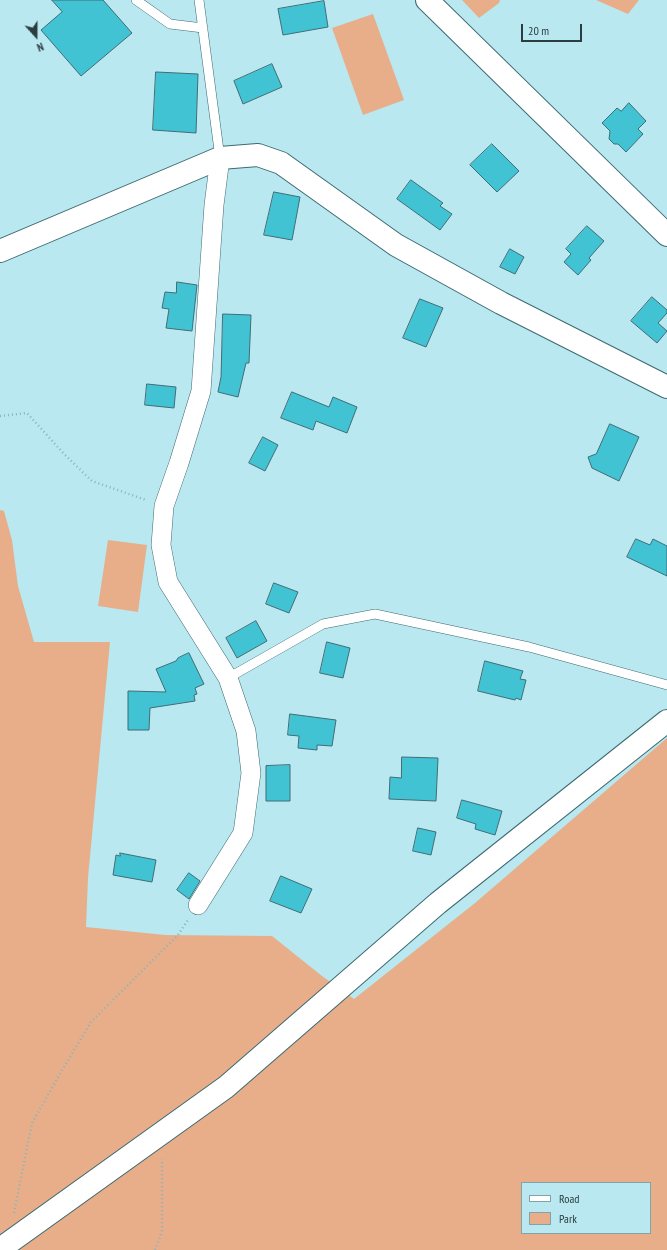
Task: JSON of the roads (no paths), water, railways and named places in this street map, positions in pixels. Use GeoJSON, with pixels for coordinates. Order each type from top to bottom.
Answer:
{"type":"FeatureCollection","features":[{"type":"Feature","properties":{"kind":"street"},"geometry":{"type":"LineString","coordinates":[[427,0],[667,235]]}},
{"type":"Feature","properties":{"kind":"street"},"geometry":{"type":"LineString","coordinates":[[0,251],[220,158],[258,154],[281,163],[396,244],[501,303],[667,387]]}},
{"type":"Feature","properties":{"kind":"street"},"geometry":{"type":"LineString","coordinates":[[198,905],[243,833],[251,773],[246,731],[228,678],[168,582],[161,545],[164,506],[201,391],[214,205],[220,158]]}},
{"type":"Feature","properties":{"kind":"street"},"geometry":{"type":"LineString","coordinates":[[4,1246],[226,1087],[438,903],[667,721]]}},
{"type":"Feature","properties":{"kind":"lane"},"geometry":{"type":"LineString","coordinates":[[136,0],[170,24],[203,28]]}},
{"type":"Feature","properties":{"kind":"lane"},"geometry":{"type":"LineString","coordinates":[[199,0],[220,158]]}},
{"type":"Feature","properties":{"kind":"lane"},"geometry":{"type":"LineString","coordinates":[[228,678],[323,624],[375,614],[529,647],[667,685]]}}]}
